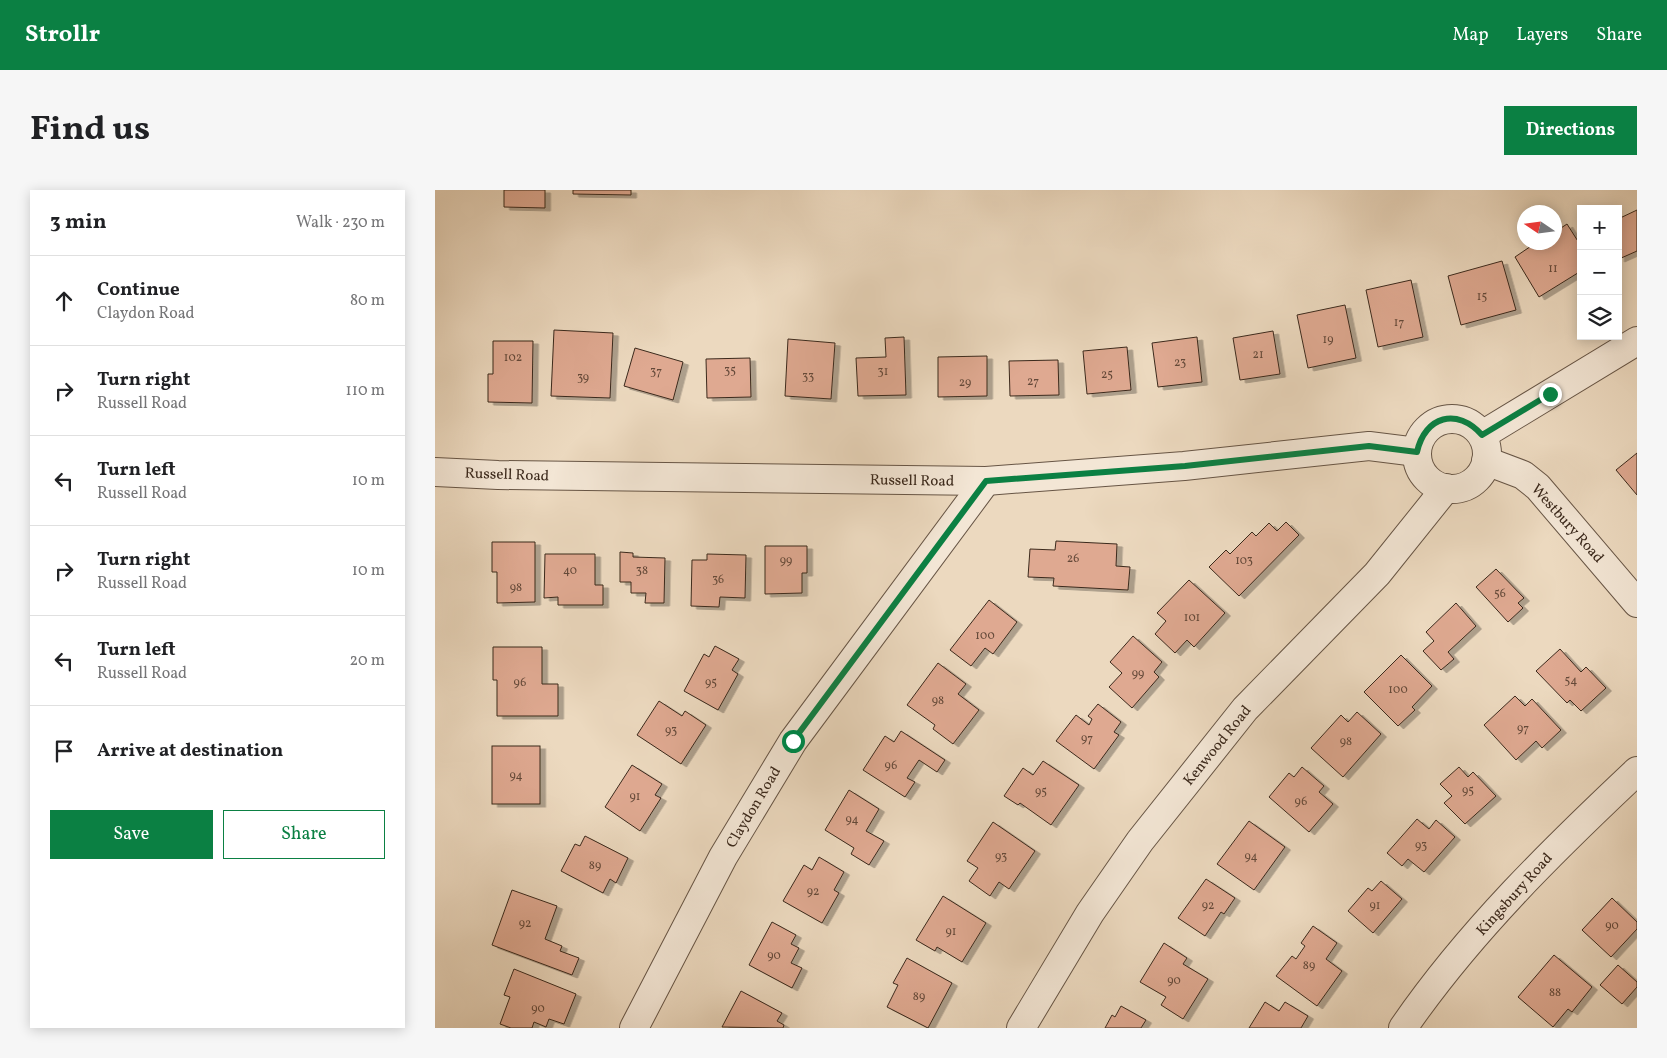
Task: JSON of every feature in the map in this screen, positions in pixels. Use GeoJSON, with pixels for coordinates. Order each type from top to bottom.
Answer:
{"type":"FeatureCollection","features":[{"type":"Feature","properties":{"kind":"street"},"geometry":{"type":"LineString","coordinates":[[1484,448],[1465,421],[1443,419],[1425,431],[1417,452],[1418,462],[1428,480],[1446,488],[1456,488],[1476,479],[1484,448],[1637,341]]}},
{"type":"Feature","properties":{"kind":"street","name":"Russell Road"},"geometry":{"type":"LineString","coordinates":[[435,472],[499,475],[986,481],[1185,466],[1369,446],[1417,452]]}},
{"type":"Feature","properties":{"kind":"street","name":"Westbury Road"},"geometry":{"type":"LineString","coordinates":[[1484,448],[1538,487],[1637,603]]}},
{"type":"Feature","properties":{"kind":"street","name":"Claydon Road"},"geometry":{"type":"LineString","coordinates":[[635,1028],[723,857],[793,741],[986,481]]}},
{"type":"Feature","properties":{"kind":"street","name":"Kenwood Road"},"geometry":{"type":"LineString","coordinates":[[1021,1028],[1091,913],[1141,841],[1245,709],[1377,574],[1446,488]]}},
{"type":"Feature","properties":{"kind":"street","name":"Kingsbury Road"},"geometry":{"type":"LineString","coordinates":[[1403,1028],[1486,922],[1556,847],[1637,771]]}},
{"type":"Feature","properties":{"kind":"building"},"geometry":{"type":"Polygon","coordinates":[[[504,190],[545,190],[545,208],[504,207],[504,190]]]}},
{"type":"Feature","properties":{"kind":"building"},"geometry":{"type":"Polygon","coordinates":[[[573,190],[631,190],[631,195],[573,194],[573,190]]]}},
{"type":"Feature","properties":{"kind":"building"},"geometry":{"type":"Polygon","coordinates":[[[1637,210],[1637,251],[1622,258],[1622,250],[1622,217],[1637,210]]]}},
{"type":"Feature","properties":{"kind":"building"},"geometry":{"type":"Polygon","coordinates":[[[1567,224],[1577,240],[1577,273],[1539,297],[1515,257],[1525,250],[1562,250],[1562,227],[1567,224]]]}},
{"type":"Feature","properties":{"kind":"building"},"geometry":{"type":"Polygon","coordinates":[[[1502,261],[1516,310],[1461,325],[1448,276],[1502,261]]]}},
{"type":"Feature","properties":{"kind":"building"},"geometry":{"type":"Polygon","coordinates":[[[1411,280],[1423,337],[1378,347],[1366,290],[1411,280]]]}},
{"type":"Feature","properties":{"kind":"building"},"geometry":{"type":"Polygon","coordinates":[[[1345,305],[1356,358],[1308,368],[1297,315],[1345,305]]]}},
{"type":"Feature","properties":{"kind":"building"},"geometry":{"type":"Polygon","coordinates":[[[554,330],[613,333],[610,398],[551,396],[554,330]]]}},
{"type":"Feature","properties":{"kind":"building"},"geometry":{"type":"Polygon","coordinates":[[[1273,331],[1280,374],[1240,380],[1233,338],[1273,331]]]}},
{"type":"Feature","properties":{"kind":"building"},"geometry":{"type":"Polygon","coordinates":[[[904,337],[906,395],[858,396],[856,358],[886,357],[885,338],[904,337]]]}},
{"type":"Feature","properties":{"kind":"building"},"geometry":{"type":"Polygon","coordinates":[[[1197,337],[1202,382],[1158,387],[1152,343],[1197,337]]]}},
{"type":"Feature","properties":{"kind":"building"},"geometry":{"type":"Polygon","coordinates":[[[788,339],[835,343],[831,399],[785,396],[788,339]]]}},
{"type":"Feature","properties":{"kind":"building"},"geometry":{"type":"Polygon","coordinates":[[[493,341],[533,341],[532,403],[488,402],[488,374],[493,374],[493,341]]]}},
{"type":"Feature","properties":{"kind":"building"},"geometry":{"type":"Polygon","coordinates":[[[1127,347],[1131,390],[1087,394],[1083,351],[1127,347]]]}},
{"type":"Feature","properties":{"kind":"building"},"geometry":{"type":"Polygon","coordinates":[[[635,348],[683,362],[673,400],[624,386],[635,348]]]}},
{"type":"Feature","properties":{"kind":"building"},"geometry":{"type":"Polygon","coordinates":[[[987,356],[987,396],[938,397],[938,357],[987,356]]]}},
{"type":"Feature","properties":{"kind":"building"},"geometry":{"type":"Polygon","coordinates":[[[750,358],[751,397],[707,398],[706,359],[750,358]]]}},
{"type":"Feature","properties":{"kind":"building"},"geometry":{"type":"Polygon","coordinates":[[[1058,360],[1059,395],[1010,396],[1009,361],[1058,360]]]}},
{"type":"Feature","properties":{"kind":"building"},"geometry":{"type":"Polygon","coordinates":[[[1637,453],[1637,495],[1616,470],[1637,453]]]}},
{"type":"Feature","properties":{"kind":"building"},"geometry":{"type":"Polygon","coordinates":[[[1286,522],[1299,535],[1239,596],[1209,567],[1226,550],[1230,554],[1252,532],[1256,536],[1269,523],[1277,531],[1286,522]]]}},
{"type":"Feature","properties":{"kind":"building"},"geometry":{"type":"Polygon","coordinates":[[[1056,541],[1117,544],[1116,566],[1130,567],[1128,590],[1053,586],[1054,578],[1028,577],[1030,549],[1055,550],[1056,541]]]}},
{"type":"Feature","properties":{"kind":"building"},"geometry":{"type":"Polygon","coordinates":[[[492,542],[535,542],[535,602],[497,603],[497,572],[492,572],[492,542]]]}},
{"type":"Feature","properties":{"kind":"building"},"geometry":{"type":"Polygon","coordinates":[[[765,546],[807,546],[807,573],[802,573],[802,593],[765,594],[765,546]]]}},
{"type":"Feature","properties":{"kind":"building"},"geometry":{"type":"Polygon","coordinates":[[[620,552],[633,553],[633,557],[665,558],[664,603],[645,603],[646,593],[631,593],[631,582],[620,582],[620,552]]]}},
{"type":"Feature","properties":{"kind":"building"},"geometry":{"type":"Polygon","coordinates":[[[545,554],[595,554],[595,585],[603,585],[603,605],[558,605],[558,597],[544,598],[545,554]]]}},
{"type":"Feature","properties":{"kind":"building"},"geometry":{"type":"Polygon","coordinates":[[[707,554],[746,555],[745,598],[720,597],[719,607],[691,606],[692,560],[707,560],[707,554]]]}},
{"type":"Feature","properties":{"kind":"building"},"geometry":{"type":"Polygon","coordinates":[[[1496,569],[1524,598],[1518,603],[1523,608],[1508,622],[1476,587],[1496,569]]]}},
{"type":"Feature","properties":{"kind":"building"},"geometry":{"type":"Polygon","coordinates":[[[1189,580],[1225,613],[1194,647],[1187,640],[1175,653],[1155,634],[1166,621],[1157,613],[1189,580]]]}},
{"type":"Feature","properties":{"kind":"building"},"geometry":{"type":"Polygon","coordinates":[[[989,600],[1017,622],[993,654],[985,648],[971,666],[950,650],[989,600]]]}},
{"type":"Feature","properties":{"kind":"building"},"geometry":{"type":"Polygon","coordinates":[[[1456,603],[1476,626],[1448,652],[1454,659],[1441,670],[1423,651],[1434,641],[1426,632],[1456,603]]]}},
{"type":"Feature","properties":{"kind":"building"},"geometry":{"type":"Polygon","coordinates":[[[1133,636],[1162,662],[1154,672],[1159,677],[1132,708],[1109,687],[1122,673],[1110,662],[1133,636]]]}},
{"type":"Feature","properties":{"kind":"building"},"geometry":{"type":"Polygon","coordinates":[[[715,646],[739,659],[732,670],[738,674],[718,710],[684,691],[704,654],[709,657],[715,646]]]}},
{"type":"Feature","properties":{"kind":"building"},"geometry":{"type":"Polygon","coordinates":[[[493,647],[542,647],[542,684],[558,684],[558,716],[497,716],[497,680],[493,680],[493,647]]]}},
{"type":"Feature","properties":{"kind":"building"},"geometry":{"type":"Polygon","coordinates":[[[1560,649],[1581,672],[1586,667],[1606,688],[1581,711],[1570,700],[1567,703],[1536,671],[1560,649]]]}},
{"type":"Feature","properties":{"kind":"building"},"geometry":{"type":"Polygon","coordinates":[[[1401,655],[1432,686],[1412,707],[1415,710],[1398,726],[1364,692],[1401,655]]]}},
{"type":"Feature","properties":{"kind":"building"},"geometry":{"type":"Polygon","coordinates":[[[938,663],[966,684],[958,694],[979,710],[953,744],[933,729],[935,725],[907,705],[938,663]]]}},
{"type":"Feature","properties":{"kind":"building"},"geometry":{"type":"Polygon","coordinates":[[[1515,696],[1525,706],[1532,699],[1561,730],[1542,748],[1536,741],[1516,760],[1484,725],[1515,696]]]}},
{"type":"Feature","properties":{"kind":"building"},"geometry":{"type":"Polygon","coordinates":[[[659,701],[682,716],[685,711],[706,725],[681,764],[637,735],[659,701]]]}},
{"type":"Feature","properties":{"kind":"building"},"geometry":{"type":"Polygon","coordinates":[[[1098,704],[1121,722],[1114,732],[1119,735],[1094,769],[1056,741],[1076,715],[1089,725],[1092,719],[1088,716],[1098,704]]]}},
{"type":"Feature","properties":{"kind":"building"},"geometry":{"type":"Polygon","coordinates":[[[1357,712],[1381,734],[1343,777],[1311,748],[1341,715],[1348,722],[1357,712]]]}},
{"type":"Feature","properties":{"kind":"building"},"geometry":{"type":"Polygon","coordinates":[[[901,731],[945,760],[937,772],[919,760],[907,778],[915,782],[905,797],[863,770],[885,736],[894,742],[901,731]]]}},
{"type":"Feature","properties":{"kind":"building"},"geometry":{"type":"Polygon","coordinates":[[[492,746],[540,746],[540,804],[492,804],[492,746]]]}},
{"type":"Feature","properties":{"kind":"building"},"geometry":{"type":"Polygon","coordinates":[[[1043,761],[1079,785],[1051,825],[1020,803],[1018,805],[1004,796],[1023,768],[1033,775],[1043,761]]]}},
{"type":"Feature","properties":{"kind":"building"},"geometry":{"type":"Polygon","coordinates":[[[632,765],[662,784],[655,795],[661,798],[640,831],[605,807],[632,765]]]}},
{"type":"Feature","properties":{"kind":"building"},"geometry":{"type":"Polygon","coordinates":[[[1302,767],[1324,786],[1319,792],[1333,804],[1309,832],[1269,797],[1289,773],[1294,777],[1302,767]]]}},
{"type":"Feature","properties":{"kind":"building"},"geometry":{"type":"Polygon","coordinates":[[[1459,767],[1468,777],[1473,772],[1496,796],[1465,824],[1444,803],[1452,796],[1440,784],[1459,767]]]}},
{"type":"Feature","properties":{"kind":"building"},"geometry":{"type":"Polygon","coordinates":[[[849,790],[879,809],[866,831],[884,841],[869,865],[851,854],[854,848],[825,830],[849,790]]]}},
{"type":"Feature","properties":{"kind":"building"},"geometry":{"type":"Polygon","coordinates":[[[1417,819],[1429,829],[1436,820],[1455,837],[1424,872],[1408,859],[1402,866],[1387,853],[1417,819]]]}},
{"type":"Feature","properties":{"kind":"building"},"geometry":{"type":"Polygon","coordinates":[[[1249,821],[1285,847],[1254,890],[1217,864],[1249,821]]]}},
{"type":"Feature","properties":{"kind":"building"},"geometry":{"type":"Polygon","coordinates":[[[993,822],[1035,851],[1009,889],[999,882],[990,896],[969,881],[978,868],[967,861],[993,822]]]}},
{"type":"Feature","properties":{"kind":"building"},"geometry":{"type":"Polygon","coordinates":[[[585,836],[628,858],[616,883],[610,879],[603,893],[561,871],[575,844],[580,846],[585,836]]]}},
{"type":"Feature","properties":{"kind":"building"},"geometry":{"type":"Polygon","coordinates":[[[819,857],[844,872],[834,890],[839,893],[822,923],[783,901],[804,865],[812,870],[819,857]]]}},
{"type":"Feature","properties":{"kind":"building"},"geometry":{"type":"Polygon","coordinates":[[[1206,879],[1235,898],[1224,914],[1221,912],[1205,936],[1178,918],[1206,879]]]}},
{"type":"Feature","properties":{"kind":"building"},"geometry":{"type":"Polygon","coordinates":[[[1381,881],[1402,899],[1373,933],[1348,911],[1368,888],[1372,891],[1381,881]]]}},
{"type":"Feature","properties":{"kind":"building"},"geometry":{"type":"Polygon","coordinates":[[[512,890],[557,906],[545,939],[562,946],[560,951],[579,958],[572,975],[492,945],[512,890]]]}},
{"type":"Feature","properties":{"kind":"building"},"geometry":{"type":"Polygon","coordinates":[[[943,896],[986,923],[962,962],[937,947],[935,951],[916,940],[943,896]]]}},
{"type":"Feature","properties":{"kind":"building"},"geometry":{"type":"Polygon","coordinates":[[[1612,898],[1637,922],[1637,929],[1611,957],[1582,930],[1612,898]]]}},
{"type":"Feature","properties":{"kind":"building"},"geometry":{"type":"Polygon","coordinates":[[[772,922],[796,935],[791,944],[799,948],[791,963],[802,968],[792,988],[749,965],[772,922]]]}},
{"type":"Feature","properties":{"kind":"building"},"geometry":{"type":"Polygon","coordinates":[[[1313,926],[1337,943],[1326,959],[1342,971],[1317,1006],[1276,976],[1292,956],[1296,959],[1305,946],[1301,943],[1313,926]]]}},
{"type":"Feature","properties":{"kind":"building"},"geometry":{"type":"Polygon","coordinates":[[[1164,943],[1187,958],[1183,964],[1208,979],[1183,1019],[1161,1005],[1166,997],[1140,982],[1164,943]]]}},
{"type":"Feature","properties":{"kind":"building"},"geometry":{"type":"Polygon","coordinates":[[[1554,955],[1592,987],[1572,1012],[1568,1009],[1553,1027],[1518,997],[1554,955]]]}},
{"type":"Feature","properties":{"kind":"building"},"geometry":{"type":"Polygon","coordinates":[[[907,958],[952,983],[928,1028],[887,1007],[898,985],[893,983],[907,958]]]}},
{"type":"Feature","properties":{"kind":"building"},"geometry":{"type":"Polygon","coordinates":[[[1618,965],[1637,982],[1637,987],[1622,1004],[1600,985],[1618,965]]]}},
{"type":"Feature","properties":{"kind":"building"},"geometry":{"type":"Polygon","coordinates":[[[514,969],[576,994],[564,1024],[549,1019],[546,1027],[534,1022],[532,1028],[511,1028],[500,1024],[510,997],[504,995],[514,969]]]}},
{"type":"Feature","properties":{"kind":"building"},"geometry":{"type":"Polygon","coordinates":[[[741,991],[782,1013],[777,1021],[784,1025],[783,1028],[722,1027],[741,991]]]}},
{"type":"Feature","properties":{"kind":"building"},"geometry":{"type":"Polygon","coordinates":[[[1265,1002],[1279,1011],[1285,1002],[1308,1016],[1301,1028],[1249,1028],[1265,1002]]]}},
{"type":"Feature","properties":{"kind":"building"},"geometry":{"type":"Polygon","coordinates":[[[1121,1006],[1146,1020],[1141,1028],[1105,1028],[1112,1015],[1115,1017],[1121,1006]]]}},
{"type":"Feature","properties":{"kind":"route"},"geometry":{"type":"LineString","coordinates":[[793,741],[986,481],[1185,466],[1369,446],[1417,452],[1419,441],[1425,431],[1443,419],[1454,418],[1465,421],[1474,426],[1482,435],[1550,394]]}}]}
